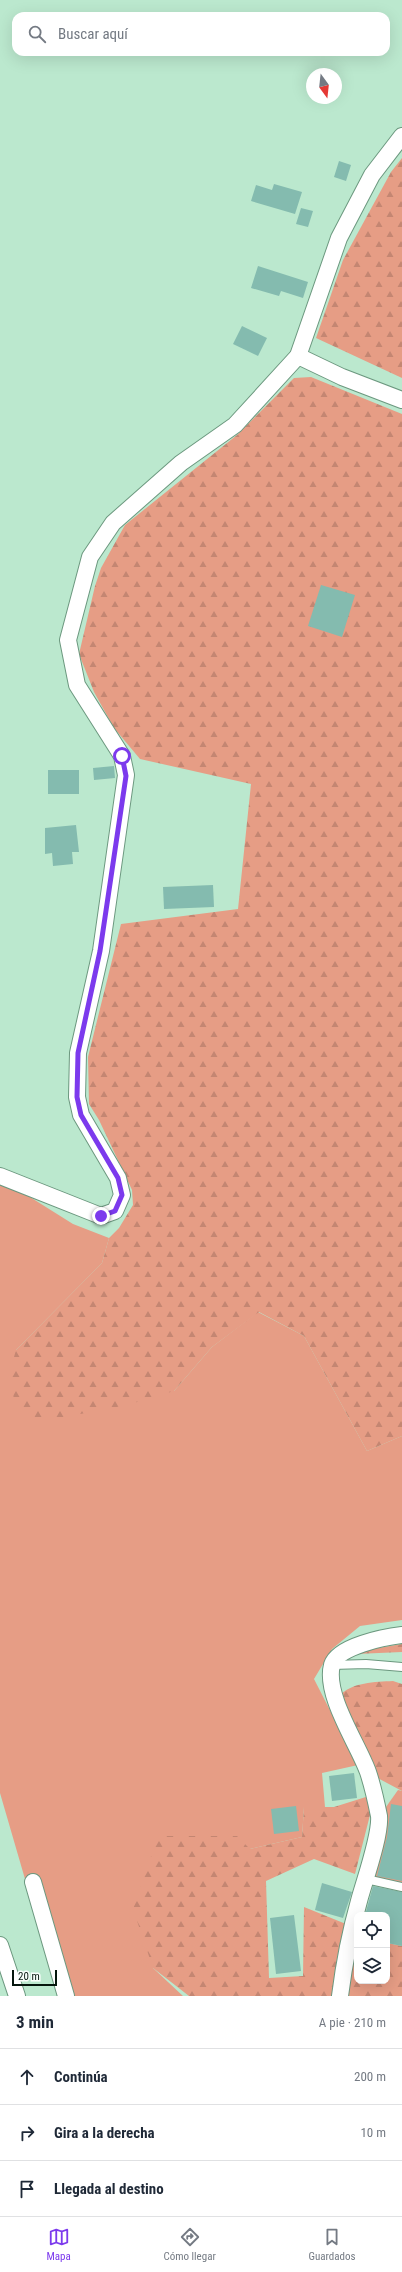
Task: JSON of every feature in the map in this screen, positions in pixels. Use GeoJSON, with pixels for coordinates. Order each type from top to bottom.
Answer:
{"type":"FeatureCollection","features":[{"type":"Feature","properties":{"kind":"street"},"geometry":{"type":"LineString","coordinates":[[0,1176],[101,1216],[115,1211],[122,1195],[118,1178],[81,1115],[77,1097],[78,1053],[100,951],[126,776],[122,756],[77,685],[68,640],[90,557],[113,522],[180,463],[235,425],[298,356],[339,238],[372,175],[402,136]]}},
{"type":"Feature","properties":{"kind":"street"},"geometry":{"type":"LineString","coordinates":[[298,356],[342,377],[402,400]]}},
{"type":"Feature","properties":{"kind":"street"},"geometry":{"type":"LineString","coordinates":[[340,1996],[345,1954],[366,1878],[379,1819],[376,1800],[368,1772],[332,1686],[332,1665],[342,1654],[353,1648],[370,1641],[402,1635]]}},
{"type":"Feature","properties":{"kind":"street"},"geometry":{"type":"LineString","coordinates":[[33,1882],[66,1996]]}},
{"type":"Feature","properties":{"kind":"street"},"geometry":{"type":"LineString","coordinates":[[0,1945],[4,1973],[17,1996]]}},
{"type":"Feature","properties":{"kind":"lane"},"geometry":{"type":"LineString","coordinates":[[332,1665],[366,1664],[402,1666]]}},
{"type":"Feature","properties":{"kind":"lane"},"geometry":{"type":"LineString","coordinates":[[366,1878],[402,1886]]}},
{"type":"Feature","properties":{"kind":"green space"},"geometry":{"type":"Polygon","coordinates":[[[402,158],[402,378],[316,338],[343,260],[391,172],[402,158]]]}},
{"type":"Feature","properties":{"kind":"green space"},"geometry":{"type":"Polygon","coordinates":[[[311,377],[402,414],[402,1436],[367,1451],[304,1336],[259,1312],[212,1347],[174,1391],[127,1405],[44,1421],[15,1408],[10,1371],[16,1350],[102,1263],[109,1238],[119,1228],[133,1205],[132,1190],[99,1120],[89,1104],[88,1057],[121,924],[238,909],[251,784],[140,759],[114,728],[94,692],[79,654],[95,586],[101,568],[125,525],[237,435],[294,378],[311,377]]]}},
{"type":"Feature","properties":{"kind":"green space"},"geometry":{"type":"Polygon","coordinates":[[[0,1182],[6,1182],[73,1224],[109,1238],[102,1263],[16,1350],[174,1391],[212,1347],[258,1312],[304,1336],[367,1451],[402,1436],[402,1620],[360,1626],[332,1649],[314,1679],[358,1765],[322,1773],[325,1807],[304,1807],[302,1837],[250,1849],[153,1968],[183,1996],[59,1996],[0,1793],[0,1182]]]}},
{"type":"Feature","properties":{"kind":"green space"},"geometry":{"type":"Polygon","coordinates":[[[402,1644],[402,1652],[356,1654],[360,1651],[402,1644]]]}},
{"type":"Feature","properties":{"kind":"green space"},"geometry":{"type":"Polygon","coordinates":[[[393,1681],[402,1684],[402,1791],[372,1775],[339,1696],[344,1691],[357,1685],[371,1682],[393,1681]]]}},
{"type":"Feature","properties":{"kind":"green space"},"geometry":{"type":"Polygon","coordinates":[[[398,1790],[402,1791],[402,1890],[371,1882],[386,1807],[398,1790]]]}},
{"type":"Feature","properties":{"kind":"green space"},"geometry":{"type":"Polygon","coordinates":[[[369,1796],[370,1815],[355,1874],[314,1859],[266,1881],[269,1978],[303,1976],[304,1907],[346,1924],[337,1958],[334,1996],[189,1996],[153,1968],[133,1909],[158,1836],[237,1836],[250,1849],[302,1837],[304,1807],[334,1807],[369,1796]]]}},
{"type":"Feature","properties":{"kind":"green space"},"geometry":{"type":"Polygon","coordinates":[[[390,1944],[402,1946],[402,1996],[346,1996],[350,1964],[354,1954],[354,1984],[390,1984],[390,1944]]]}},
{"type":"Feature","properties":{"kind":"building"},"geometry":{"type":"Polygon","coordinates":[[[339,161],[351,165],[346,181],[334,177],[339,161]]]}},
{"type":"Feature","properties":{"kind":"building"},"geometry":{"type":"Polygon","coordinates":[[[274,184],[302,192],[295,214],[251,201],[256,185],[272,190],[274,184]]]}},
{"type":"Feature","properties":{"kind":"building"},"geometry":{"type":"Polygon","coordinates":[[[301,208],[313,211],[308,227],[296,224],[301,208]]]}},
{"type":"Feature","properties":{"kind":"building"},"geometry":{"type":"Polygon","coordinates":[[[258,266],[308,282],[303,298],[281,291],[279,296],[251,288],[258,266]]]}},
{"type":"Feature","properties":{"kind":"building"},"geometry":{"type":"Polygon","coordinates":[[[242,326],[267,338],[258,356],[233,344],[242,326]]]}},
{"type":"Feature","properties":{"kind":"building"},"geometry":{"type":"Polygon","coordinates":[[[321,585],[355,595],[342,637],[308,626],[321,585]]]}},
{"type":"Feature","properties":{"kind":"building"},"geometry":{"type":"Polygon","coordinates":[[[114,766],[115,778],[94,780],[93,768],[114,766]]]}},
{"type":"Feature","properties":{"kind":"building"},"geometry":{"type":"Polygon","coordinates":[[[48,770],[79,770],[79,794],[48,794],[48,770]]]}},
{"type":"Feature","properties":{"kind":"building"},"geometry":{"type":"Polygon","coordinates":[[[76,825],[79,852],[72,852],[73,864],[53,866],[52,853],[45,854],[45,828],[76,825]]]}},
{"type":"Feature","properties":{"kind":"building"},"geometry":{"type":"Polygon","coordinates":[[[213,885],[214,907],[164,909],[163,887],[213,885]]]}},
{"type":"Feature","properties":{"kind":"building"},"geometry":{"type":"Polygon","coordinates":[[[354,1773],[357,1798],[332,1801],[329,1776],[354,1773]]]}},
{"type":"Feature","properties":{"kind":"building"},"geometry":{"type":"Polygon","coordinates":[[[391,1804],[402,1806],[402,1881],[377,1876],[387,1837],[391,1804]]]}},
{"type":"Feature","properties":{"kind":"building"},"geometry":{"type":"Polygon","coordinates":[[[296,1806],[299,1831],[274,1834],[271,1809],[296,1806]]]}},
{"type":"Feature","properties":{"kind":"building"},"geometry":{"type":"Polygon","coordinates":[[[322,1883],[352,1892],[343,1918],[315,1910],[322,1883]]]}},
{"type":"Feature","properties":{"kind":"building"},"geometry":{"type":"Polygon","coordinates":[[[373,1886],[402,1892],[402,1946],[390,1944],[390,1912],[366,1912],[373,1886]]]}},
{"type":"Feature","properties":{"kind":"building"},"geometry":{"type":"Polygon","coordinates":[[[294,1915],[301,1971],[276,1974],[270,1918],[294,1915]]]}},
{"type":"Feature","properties":{"kind":"route"},"geometry":{"type":"LineString","coordinates":[[101,1216],[115,1211],[122,1195],[118,1178],[81,1115],[77,1097],[78,1053],[100,951],[126,776],[122,756]]}}]}
